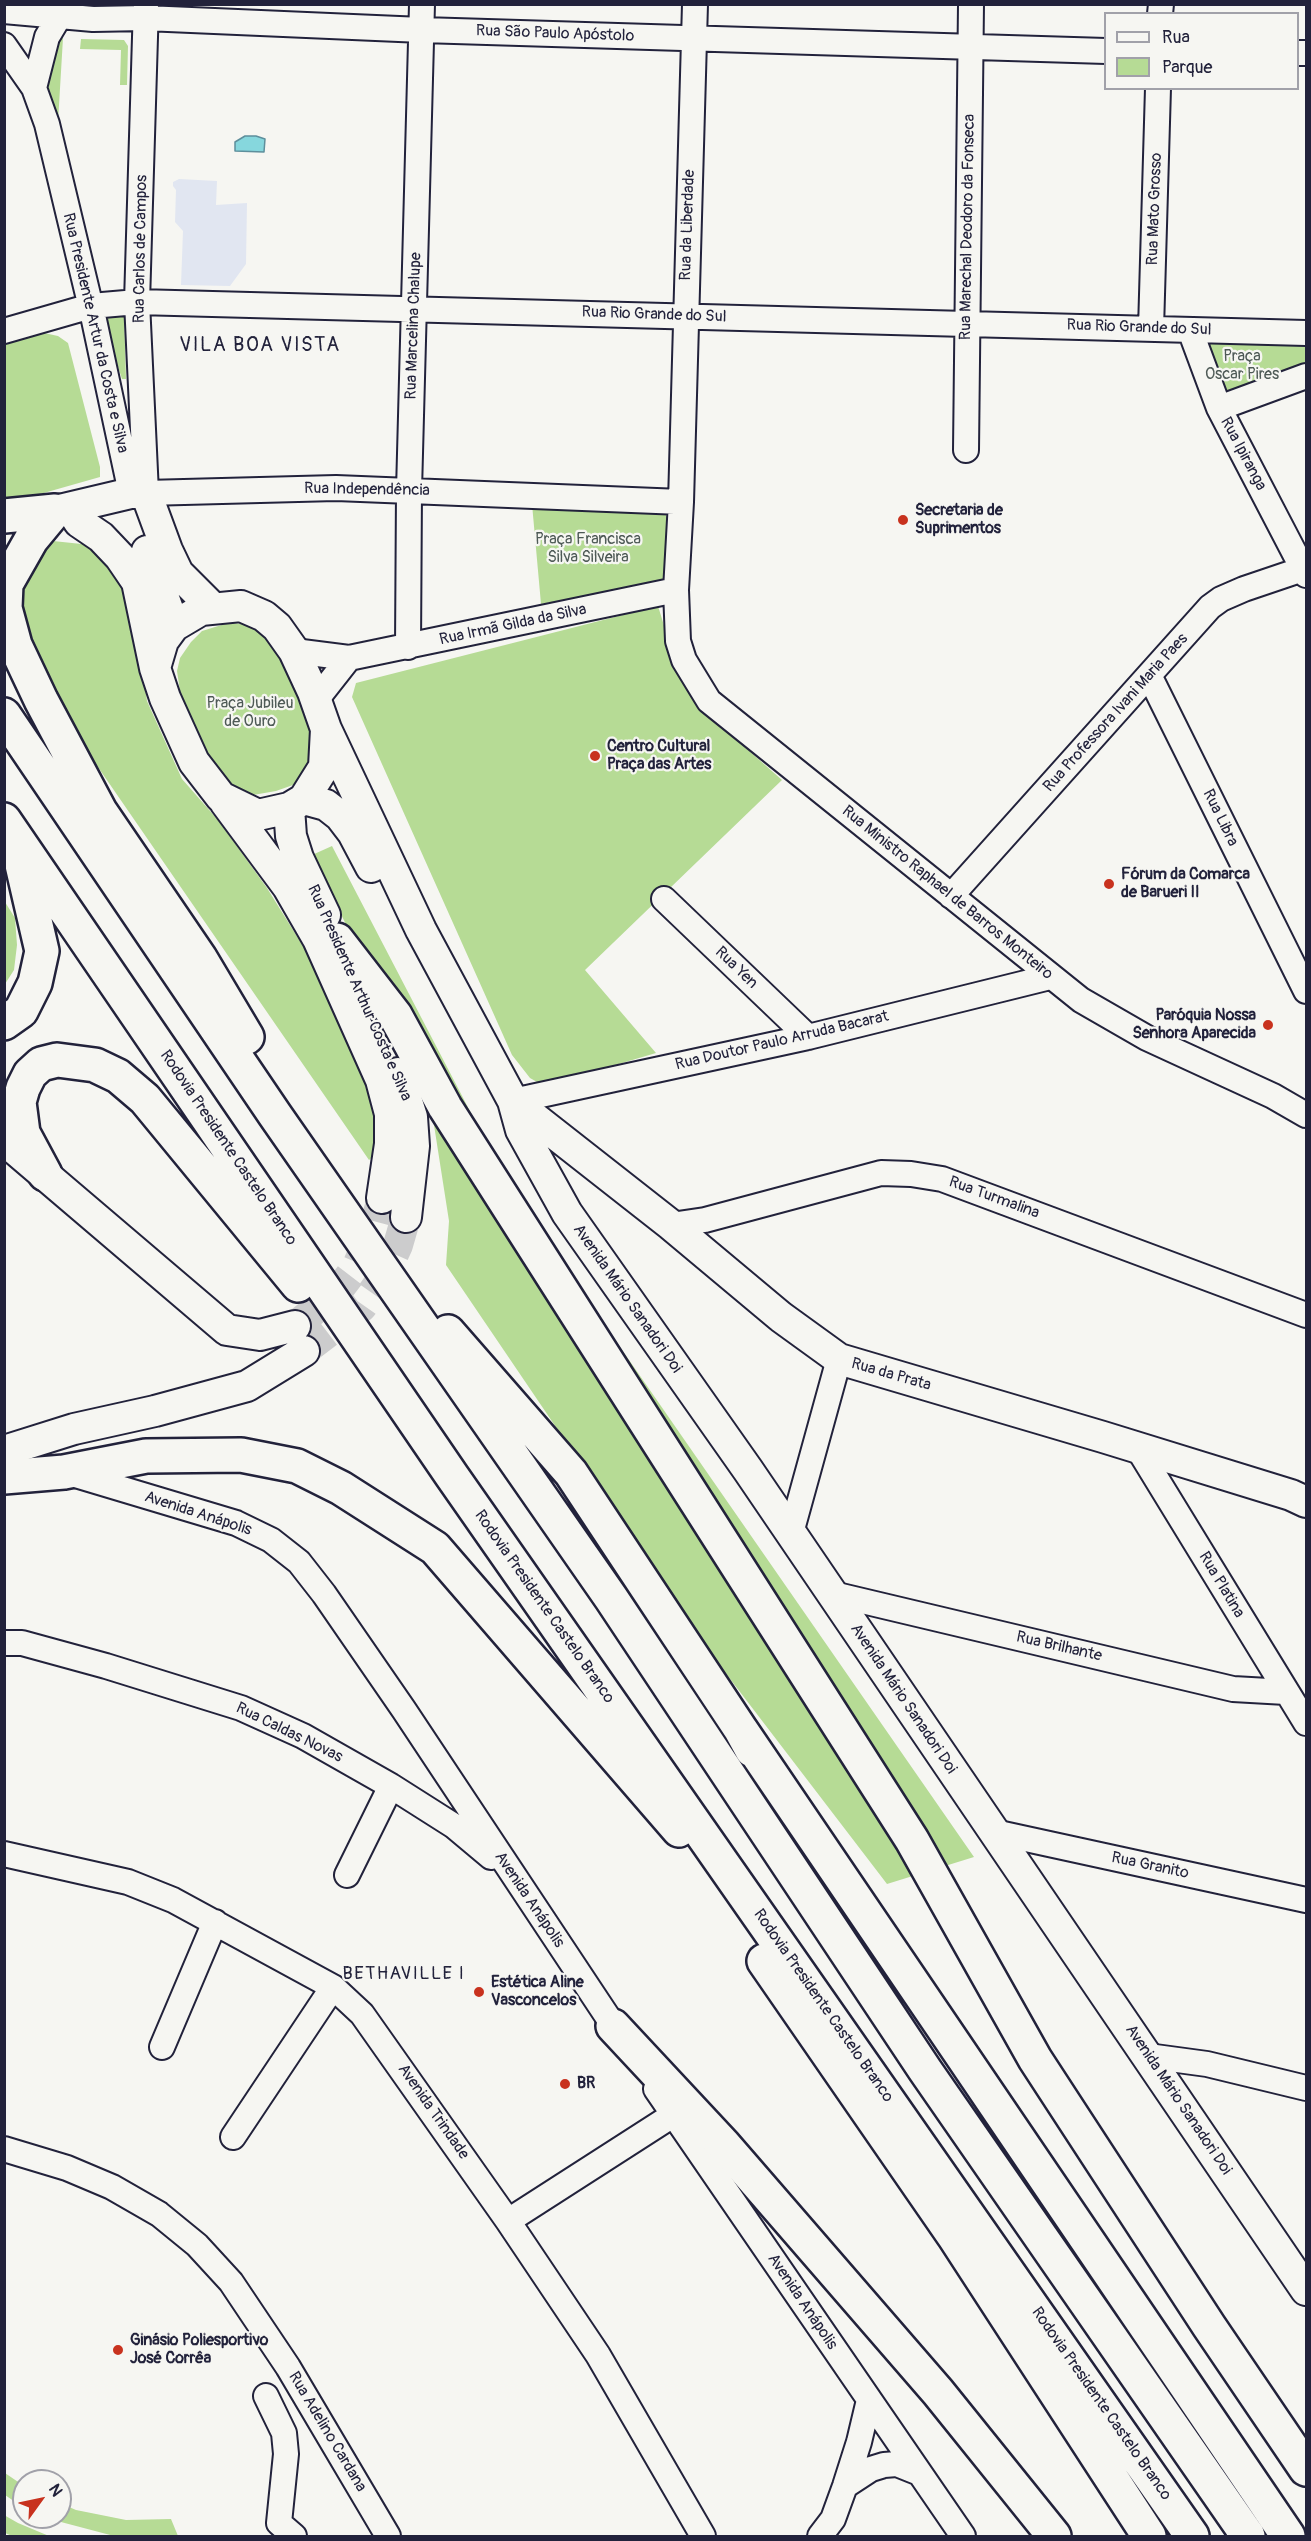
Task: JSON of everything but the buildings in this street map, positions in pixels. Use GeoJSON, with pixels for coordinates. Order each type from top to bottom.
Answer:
{"type":"FeatureCollection","features":[{"type":"Feature","properties":{"kind":"highway"},"geometry":{"type":"LineString","coordinates":[[4,516],[62,509]]}},
{"type":"Feature","properties":{"kind":"highway"},"geometry":{"type":"LineString","coordinates":[[62,509],[31,540],[6,584],[5,609],[15,645],[41,700],[100,811],[200,958],[260,1059],[275,1115]]}},
{"type":"Feature","properties":{"kind":"highway"},"geometry":{"type":"LineString","coordinates":[[4,715],[275,1115],[610,1598],[870,1988],[1248,2536]]}},
{"type":"Feature","properties":{"kind":"highway"},"geometry":{"type":"LineString","coordinates":[[9,827],[42,951],[35,983],[10,1024]]}},
{"type":"Feature","properties":{"kind":"highway","name":"Rodovia Presidente Castelo Branco"},"geometry":{"type":"LineString","coordinates":[[9,827],[452,1476],[1192,2536]]}},
{"type":"Feature","properties":{"kind":"highway"},"geometry":{"type":"LineString","coordinates":[[337,940],[395,1015],[445,1107],[912,1840],[1035,2059],[1209,2326],[1306,2469]]}},
{"type":"Feature","properties":{"kind":"highway"},"geometry":{"type":"LineString","coordinates":[[45,1174],[23,1133],[19,1102],[30,1074],[41,1064],[57,1060],[73,1060],[95,1065],[118,1076],[145,1100],[452,1476]]}},
{"type":"Feature","properties":{"kind":"highway"},"geometry":{"type":"LineString","coordinates":[[341,1209],[572,1473],[741,1730],[1288,2536]]}},
{"type":"Feature","properties":{"kind":"highway"},"geometry":{"type":"LineString","coordinates":[[4,1476],[64,1472],[146,1456],[241,1455],[297,1466],[341,1488],[435,1548],[654,1803],[764,1921]]}},
{"type":"Feature","properties":{"kind":"highway","name":"Rodovia Presidente Castelo Branco"},"geometry":{"type":"LineString","coordinates":[[452,1476],[654,1803],[954,2236],[1149,2536]]}},
{"type":"Feature","properties":{"kind":"highway"},"geometry":{"type":"LineString","coordinates":[[741,1730],[870,1988]]}},
{"type":"Feature","properties":{"kind":"highway"},"geometry":{"type":"LineString","coordinates":[[613,2026],[724,2145],[922,2374],[1054,2536]]}},
{"type":"Feature","properties":{"kind":"main road","name":"Rua Independência"},"geometry":{"type":"LineString","coordinates":[[62,509],[138,493]]}},
{"type":"Feature","properties":{"kind":"main road","name":"Rua Presidente Artur da Costa e Silva"},"geometry":{"type":"LineString","coordinates":[[138,493],[178,573],[213,608]]}},
{"type":"Feature","properties":{"kind":"main road","name":"Rua Presidente Artur da Costa e Silva"},"geometry":{"type":"LineString","coordinates":[[138,493],[147,552],[174,626]]}},
{"type":"Feature","properties":{"kind":"main road","name":"Rua Presidente Arthur Costa e Silva"},"geometry":{"type":"LineString","coordinates":[[62,509],[101,537],[120,557],[137,582],[155,668],[165,698],[194,762],[288,887],[318,939],[381,1080],[390,1114],[390,1144],[382,1198]]}},
{"type":"Feature","properties":{"kind":"main road"},"geometry":{"type":"LineString","coordinates":[[155,668],[164,641],[174,626],[201,610],[241,606],[264,616],[277,627],[294,651],[326,729],[421,930],[513,1101]]}},
{"type":"Feature","properties":{"kind":"main road"},"geometry":{"type":"LineString","coordinates":[[296,803],[324,767],[326,729]]}},
{"type":"Feature","properties":{"kind":"main road","name":"Rua Presidente Arthur Costa e Silva"},"geometry":{"type":"LineString","coordinates":[[221,797],[258,815],[296,803],[291,836],[298,858],[401,1080],[412,1117],[414,1146],[405,1217]]}},
{"type":"Feature","properties":{"kind":"main road"},"geometry":{"type":"LineString","coordinates":[[296,803],[326,805],[340,816],[383,889],[421,930]]}},
{"type":"Feature","properties":{"kind":"main road","name":"Rua da Prata"},"geometry":{"type":"LineString","coordinates":[[513,1101],[671,1225],[781,1317],[839,1359],[1137,1448],[1306,1502]]}},
{"type":"Feature","properties":{"kind":"main road","name":"Avenida Mário Sanadori Doi"},"geometry":{"type":"LineString","coordinates":[[513,1101],[521,1130],[567,1213],[833,1594],[1306,2290]]}},
{"type":"Feature","properties":{"kind":"main road"},"geometry":{"type":"LineString","coordinates":[[4,1140],[227,1330],[299,1339],[248,1386],[155,1411],[74,1429],[4,1451]]}},
{"type":"Feature","properties":{"kind":"main road"},"geometry":{"type":"LineString","coordinates":[[567,1213],[578,1181],[586,1175],[602,1172]]}},
{"type":"Feature","properties":{"kind":"street","name":"Rua Marcelina Chalupe"},"geometry":{"type":"LineString","coordinates":[[408,647],[409,491],[422,4]]}},
{"type":"Feature","properties":{"kind":"street","name":"Rua da Liberdade"},"geometry":{"type":"LineString","coordinates":[[676,590],[681,502],[695,4]]}},
{"type":"Feature","properties":{"kind":"street","name":"Rua Marechal Deodoro da Fonseca"},"geometry":{"type":"LineString","coordinates":[[966,450],[971,4]]}},
{"type":"Feature","properties":{"kind":"street","name":"Rua São Paulo Apóstolo"},"geometry":{"type":"LineString","coordinates":[[4,11],[59,17],[146,11],[422,30],[1104,51]]}},
{"type":"Feature","properties":{"kind":"street","name":"Rua Carlos de Campos"},"geometry":{"type":"LineString","coordinates":[[138,493],[137,302],[146,11]]}},
{"type":"Feature","properties":{"kind":"street"},"geometry":{"type":"LineString","coordinates":[[34,88],[47,37],[59,17]]}},
{"type":"Feature","properties":{"kind":"street","name":"Rua Presidente Artur da Costa e Silva"},"geometry":{"type":"LineString","coordinates":[[4,45],[34,88],[47,124],[138,493]]}},
{"type":"Feature","properties":{"kind":"street","name":"Rua Mato Grosso"},"geometry":{"type":"LineString","coordinates":[[1151,328],[1158,90]]}},
{"type":"Feature","properties":{"kind":"street","name":"Rua Rio Grande do Sul"},"geometry":{"type":"LineString","coordinates":[[4,331],[91,306],[137,302],[1306,333]]}},
{"type":"Feature","properties":{"kind":"street","name":"Rua Ipiranga"},"geometry":{"type":"LineString","coordinates":[[1190,330],[1219,408],[1306,570]]}},
{"type":"Feature","properties":{"kind":"street"},"geometry":{"type":"LineString","coordinates":[[1219,408],[1306,376]]}},
{"type":"Feature","properties":{"kind":"street","name":"Rua Independência"},"geometry":{"type":"LineString","coordinates":[[138,493],[336,488],[681,502]]}},
{"type":"Feature","properties":{"kind":"street","name":"Rua Professora Ivani Maria Paes"},"geometry":{"type":"LineString","coordinates":[[951,896],[1150,677],[1210,607],[1221,599],[1306,570]]}},
{"type":"Feature","properties":{"kind":"street","name":"Rua Irmã Gilda da Silva"},"geometry":{"type":"LineString","coordinates":[[294,651],[349,658],[676,590]]}},
{"type":"Feature","properties":{"kind":"street","name":"Rua Ministro Raphael de Barros Monteiro"},"geometry":{"type":"LineString","coordinates":[[676,590],[678,641],[684,660],[709,701],[1081,1000],[1147,1038],[1273,1096],[1306,1115]]}},
{"type":"Feature","properties":{"kind":"street"},"geometry":{"type":"LineString","coordinates":[[316,700],[349,658]]}},
{"type":"Feature","properties":{"kind":"street","name":"Rua Libra"},"geometry":{"type":"LineString","coordinates":[[1150,677],[1306,991]]}},
{"type":"Feature","properties":{"kind":"street","name":"Rua Yen"},"geometry":{"type":"LineString","coordinates":[[664,899],[808,1037]]}},
{"type":"Feature","properties":{"kind":"street","name":"Rua Doutor Paulo Arruda Bacarat"},"geometry":{"type":"LineString","coordinates":[[513,1101],[808,1037],[1050,977]]}},
{"type":"Feature","properties":{"kind":"street","name":"Rua Turmalina"},"geometry":{"type":"LineString","coordinates":[[671,1225],[705,1220],[881,1173],[911,1174],[952,1183],[1306,1315]]}},
{"type":"Feature","properties":{"kind":"street"},"geometry":{"type":"LineString","coordinates":[[791,1533],[839,1359]]}},
{"type":"Feature","properties":{"kind":"street","name":"Rua Platina"},"geometry":{"type":"LineString","coordinates":[[1137,1448],[1306,1723]]}},
{"type":"Feature","properties":{"kind":"street","name":"Avenida Anápolis"},"geometry":{"type":"LineString","coordinates":[[64,1472],[236,1523],[271,1540],[299,1562],[324,1594],[404,1710],[673,2115],[963,2536]]}},
{"type":"Feature","properties":{"kind":"street","name":"Rua Brilhante"},"geometry":{"type":"LineString","coordinates":[[833,1594],[1233,1689],[1286,1692]]}},
{"type":"Feature","properties":{"kind":"street","name":"Rua Caldas Novas"},"geometry":{"type":"LineString","coordinates":[[4,1643],[22,1643],[95,1663],[241,1708],[303,1736],[391,1786],[454,1826],[511,1873]]}},
{"type":"Feature","properties":{"kind":"street"},"geometry":{"type":"LineString","coordinates":[[347,1875],[391,1786]]}},
{"type":"Feature","properties":{"kind":"street","name":"Rua Granito"},"geometry":{"type":"LineString","coordinates":[[994,1832],[1306,1900]]}},
{"type":"Feature","properties":{"kind":"street","name":"Avenida Trindade"},"geometry":{"type":"LineString","coordinates":[[9,1854],[128,1882],[173,1900],[333,1987],[362,2014],[508,2221],[598,2355],[703,2536]]}},
{"type":"Feature","properties":{"kind":"street"},"geometry":{"type":"LineString","coordinates":[[162,2047],[215,1922]]}},
{"type":"Feature","properties":{"kind":"street"},"geometry":{"type":"LineString","coordinates":[[233,2137],[333,1987]]}},
{"type":"Feature","properties":{"kind":"street"},"geometry":{"type":"LineString","coordinates":[[1148,2056],[1207,2064],[1306,2088]]}},
{"type":"Feature","properties":{"kind":"street"},"geometry":{"type":"LineString","coordinates":[[508,2221],[673,2115]]}},
{"type":"Feature","properties":{"kind":"street","name":"Rua Adelino Cardana"},"geometry":{"type":"LineString","coordinates":[[4,2149],[67,2168],[112,2187],[159,2214],[197,2245],[231,2282],[288,2367],[388,2536]]}},
{"type":"Feature","properties":{"kind":"street"},"geometry":{"type":"LineString","coordinates":[[266,2396],[284,2433],[286,2454],[279,2523],[294,2536]]}},
{"type":"Feature","properties":{"kind":"street"},"geometry":{"type":"LineString","coordinates":[[820,2536],[832,2519],[845,2486],[869,2400]]}},
{"type":"Feature","properties":{"kind":"street"},"geometry":{"type":"LineString","coordinates":[[845,2486],[871,2469],[884,2465],[897,2464],[917,2472]]}},
{"type":"Feature","properties":{"kind":"shaded area"},"geometry":{"type":"Polygon","coordinates":[[[179,179],[217,181],[216,205],[247,203],[246,264],[230,286],[181,285],[183,231],[175,222],[176,190],[173,186],[173,182],[179,179]]]}},
{"type":"Feature","properties":{"kind":"green space"},"geometry":{"type":"Polygon","coordinates":[[[63,38],[58,122],[45,102],[45,60],[53,42],[63,38]]]}},
{"type":"Feature","properties":{"kind":"green space"},"geometry":{"type":"Polygon","coordinates":[[[81,39],[124,40],[128,46],[127,85],[120,85],[121,50],[80,49],[81,39]]]}},
{"type":"Feature","properties":{"kind":"green space"},"geometry":{"type":"Polygon","coordinates":[[[124,313],[126,379],[122,379],[102,317],[124,313]]]}},
{"type":"Feature","properties":{"kind":"green space"},"geometry":{"type":"Polygon","coordinates":[[[44,333],[58,336],[68,343],[100,467],[100,477],[5,504],[5,342],[44,333]]]}},
{"type":"Feature","properties":{"kind":"green space","name":"Praça Oscar Pires"},"geometry":{"type":"Polygon","coordinates":[[[1198,337],[1306,341],[1306,368],[1227,401],[1198,337]]]}},
{"type":"Feature","properties":{"kind":"green space","name":"Praça Francisca Silva Silveira"},"geometry":{"type":"Polygon","coordinates":[[[532,504],[653,505],[666,514],[670,528],[667,576],[656,583],[541,604],[532,504]]]}},
{"type":"Feature","properties":{"kind":"green space"},"geometry":{"type":"Polygon","coordinates":[[[53,541],[91,545],[119,566],[140,653],[147,701],[182,779],[218,820],[267,888],[316,967],[381,1109],[376,1154],[369,1160],[91,757],[29,647],[18,590],[26,561],[53,541]]]}},
{"type":"Feature","properties":{"kind":"green space"},"geometry":{"type":"Polygon","coordinates":[[[658,606],[674,658],[695,703],[782,780],[585,970],[656,1053],[544,1086],[530,1078],[512,1055],[352,697],[356,683],[658,606]]]}},
{"type":"Feature","properties":{"kind":"green space","name":"Praça Jubileu de Ouro"},"geometry":{"type":"Polygon","coordinates":[[[228,623],[246,624],[264,635],[277,648],[312,713],[310,764],[293,785],[276,791],[253,795],[235,790],[216,768],[201,741],[180,691],[177,671],[180,658],[191,642],[202,631],[228,623]]]}},
{"type":"Feature","properties":{"kind":"green space"},"geometry":{"type":"Polygon","coordinates":[[[332,846],[511,1190],[974,1857],[887,1884],[701,1641],[446,1265],[449,1221],[434,1125],[398,1031],[312,855],[332,846]]]}},
{"type":"Feature","properties":{"kind":"green space"},"geometry":{"type":"Polygon","coordinates":[[[5,902],[15,918],[17,945],[14,970],[5,984],[5,902]]]}},
{"type":"Feature","properties":{"kind":"green space"},"geometry":{"type":"Polygon","coordinates":[[[5,2473],[12,2478],[12,2500],[5,2495],[5,2473]]]}},
{"type":"Feature","properties":{"kind":"green space"},"geometry":{"type":"Polygon","coordinates":[[[72,2508],[126,2520],[171,2519],[178,2536],[114,2536],[72,2525],[72,2508]]]}},
{"type":"Feature","properties":{"kind":"green space"},"geometry":{"type":"Polygon","coordinates":[[[4,2515],[12,2520],[12,2529],[32,2529],[49,2536],[12,2536],[5,2533],[4,2515]]]}},
{"type":"Feature","properties":{"kind":"water"},"geometry":{"type":"Polygon","coordinates":[[[245,136],[265,139],[264,152],[235,151],[235,142],[245,136]]]}},
{"type":"Feature","properties":{"kind":"tunnel"},"geometry":{"type":"LineString","coordinates":[[295,1326],[337,1292],[357,1266],[375,1224],[382,1198]]}},
{"type":"Feature","properties":{"kind":"tunnel"},"geometry":{"type":"LineString","coordinates":[[304,1351],[362,1307],[385,1274],[398,1245],[406,1217]]}},
{"type":"Feature","properties":{"kind":"place","name":"Secretaria de Suprimentos"},"geometry":{"type":"Point","coordinates":[903,520]}},
{"type":"Feature","properties":{"kind":"place","name":"Centro Cultural Praça das Artes"},"geometry":{"type":"Point","coordinates":[595,756]}},
{"type":"Feature","properties":{"kind":"place","name":"Fórum da Comarca de Barueri II"},"geometry":{"type":"Point","coordinates":[1109,884]}},
{"type":"Feature","properties":{"kind":"place","name":"Paróquia Nossa Senhora Aparecida"},"geometry":{"type":"Point","coordinates":[1268,1025]}},
{"type":"Feature","properties":{"kind":"place","name":"Estética Aline Vasconcelos"},"geometry":{"type":"Point","coordinates":[479,1992]}},
{"type":"Feature","properties":{"kind":"place","name":"BR"},"geometry":{"type":"Point","coordinates":[565,2084]}},
{"type":"Feature","properties":{"kind":"place","name":"Ginásio Poliesportivo José Corrêa"},"geometry":{"type":"Point","coordinates":[118,2350]}},
{"type":"Feature","properties":{"kind":"district","name":"VILA BOA VISTA"},"geometry":{"type":"Point","coordinates":[260,346]}},
{"type":"Feature","properties":{"kind":"district","name":"BETHAVILLE I"},"geometry":{"type":"Point","coordinates":[404,1974]}}]}
